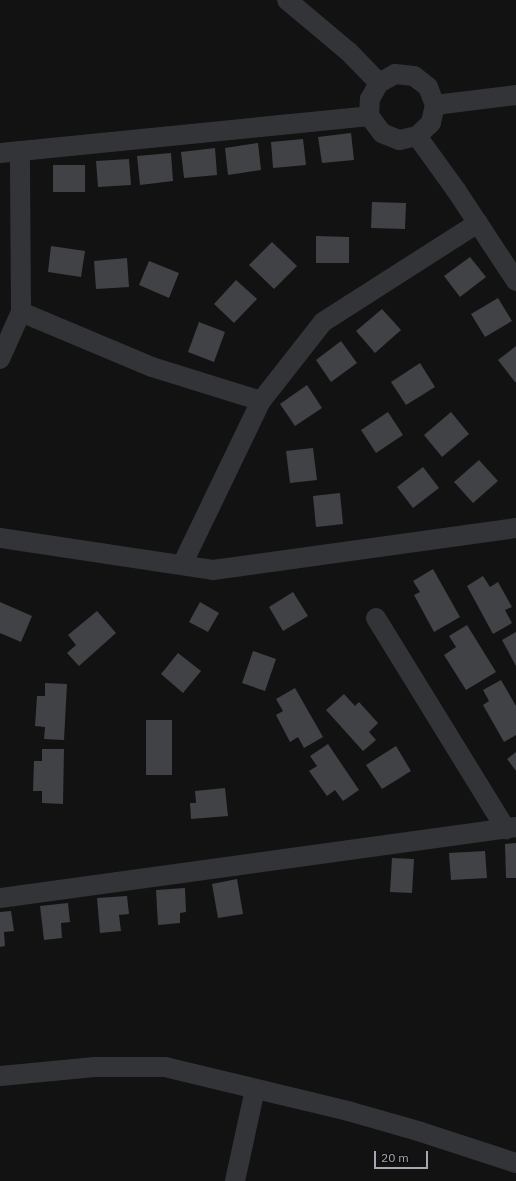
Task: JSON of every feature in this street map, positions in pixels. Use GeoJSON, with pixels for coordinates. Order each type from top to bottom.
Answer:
{"type":"FeatureCollection","features":[{"type":"Feature","properties":{"kind":"street"},"geometry":{"type":"LineString","coordinates":[[287,0],[349,52],[379,83]]}},
{"type":"Feature","properties":{"kind":"street"},"geometry":{"type":"LineString","coordinates":[[395,74],[414,76],[428,87],[435,105],[431,123],[417,136],[399,140],[382,133],[369,116],[370,99],[379,83],[395,74]]}},
{"type":"Feature","properties":{"kind":"street"},"geometry":{"type":"LineString","coordinates":[[435,105],[516,96]]}},
{"type":"Feature","properties":{"kind":"street"},"geometry":{"type":"LineString","coordinates":[[0,153],[369,116]]}},
{"type":"Feature","properties":{"kind":"street"},"geometry":{"type":"LineString","coordinates":[[417,136],[516,281]]}},
{"type":"Feature","properties":{"kind":"street"},"geometry":{"type":"LineString","coordinates":[[0,359],[21,312],[20,151]]}},
{"type":"Feature","properties":{"kind":"street"},"geometry":{"type":"LineString","coordinates":[[182,565],[261,401],[323,322],[478,224]]}},
{"type":"Feature","properties":{"kind":"street"},"geometry":{"type":"LineString","coordinates":[[21,312],[152,367],[261,401]]}},
{"type":"Feature","properties":{"kind":"street"},"geometry":{"type":"LineString","coordinates":[[0,538],[213,570],[516,529]]}},
{"type":"Feature","properties":{"kind":"street"},"geometry":{"type":"LineString","coordinates":[[0,898],[511,828],[376,618]]}},
{"type":"Feature","properties":{"kind":"street"},"geometry":{"type":"LineString","coordinates":[[0,1076],[95,1067],[165,1067],[348,1111],[421,1132],[516,1163]]}},
{"type":"Feature","properties":{"kind":"street"},"geometry":{"type":"LineString","coordinates":[[235,1181],[255,1089]]}},
{"type":"Feature","properties":{"kind":"building"},"geometry":{"type":"Polygon","coordinates":[[[351,133],[354,160],[322,163],[318,137],[351,133]]]}},
{"type":"Feature","properties":{"kind":"building"},"geometry":{"type":"Polygon","coordinates":[[[303,139],[306,165],[273,168],[271,142],[303,139]]]}},
{"type":"Feature","properties":{"kind":"building"},"geometry":{"type":"Polygon","coordinates":[[[258,143],[261,170],[228,175],[225,148],[258,143]]]}},
{"type":"Feature","properties":{"kind":"building"},"geometry":{"type":"Polygon","coordinates":[[[215,148],[217,175],[184,178],[181,152],[215,148]]]}},
{"type":"Feature","properties":{"kind":"building"},"geometry":{"type":"Polygon","coordinates":[[[171,153],[173,181],[140,185],[137,156],[171,153]]]}},
{"type":"Feature","properties":{"kind":"building"},"geometry":{"type":"Polygon","coordinates":[[[129,159],[131,185],[98,187],[96,161],[129,159]]]}},
{"type":"Feature","properties":{"kind":"building"},"geometry":{"type":"Polygon","coordinates":[[[53,165],[85,165],[85,192],[53,192],[53,165]]]}},
{"type":"Feature","properties":{"kind":"building"},"geometry":{"type":"Polygon","coordinates":[[[372,202],[406,203],[405,229],[371,228],[372,202]]]}},
{"type":"Feature","properties":{"kind":"building"},"geometry":{"type":"Polygon","coordinates":[[[316,236],[349,237],[349,263],[316,263],[316,236]]]}},
{"type":"Feature","properties":{"kind":"building"},"geometry":{"type":"Polygon","coordinates":[[[272,242],[297,266],[274,289],[249,265],[272,242]]]}},
{"type":"Feature","properties":{"kind":"building"},"geometry":{"type":"Polygon","coordinates":[[[51,246],[85,251],[81,277],[48,272],[51,246]]]}},
{"type":"Feature","properties":{"kind":"building"},"geometry":{"type":"Polygon","coordinates":[[[470,257],[486,277],[460,297],[444,276],[470,257]]]}},
{"type":"Feature","properties":{"kind":"building"},"geometry":{"type":"Polygon","coordinates":[[[127,258],[129,287],[96,289],[94,261],[127,258]]]}},
{"type":"Feature","properties":{"kind":"building"},"geometry":{"type":"Polygon","coordinates":[[[149,261],[179,273],[169,298],[139,285],[149,261]]]}},
{"type":"Feature","properties":{"kind":"building"},"geometry":{"type":"Polygon","coordinates":[[[236,280],[257,299],[234,323],[214,304],[236,280]]]}},
{"type":"Feature","properties":{"kind":"building"},"geometry":{"type":"Polygon","coordinates":[[[498,298],[512,321],[485,337],[471,314],[498,298]]]}},
{"type":"Feature","properties":{"kind":"building"},"geometry":{"type":"Polygon","coordinates":[[[382,309],[401,330],[375,353],[356,331],[382,309]]]}},
{"type":"Feature","properties":{"kind":"building"},"geometry":{"type":"Polygon","coordinates":[[[199,322],[225,332],[214,362],[188,352],[199,322]]]}},
{"type":"Feature","properties":{"kind":"building"},"geometry":{"type":"Polygon","coordinates":[[[341,341],[357,363],[331,382],[316,360],[341,341]]]}},
{"type":"Feature","properties":{"kind":"building"},"geometry":{"type":"Polygon","coordinates":[[[516,346],[516,382],[515,382],[498,360],[516,346]]]}},
{"type":"Feature","properties":{"kind":"building"},"geometry":{"type":"Polygon","coordinates":[[[420,363],[435,387],[406,405],[391,382],[420,363]]]}},
{"type":"Feature","properties":{"kind":"building"},"geometry":{"type":"Polygon","coordinates":[[[307,385],[322,408],[295,426],[280,404],[307,385]]]}},
{"type":"Feature","properties":{"kind":"building"},"geometry":{"type":"Polygon","coordinates":[[[388,412],[403,435],[376,453],[361,430],[388,412]]]}},
{"type":"Feature","properties":{"kind":"building"},"geometry":{"type":"Polygon","coordinates":[[[451,412],[469,434],[442,457],[424,435],[451,412]]]}},
{"type":"Feature","properties":{"kind":"building"},"geometry":{"type":"Polygon","coordinates":[[[313,448],[317,480],[290,483],[286,451],[313,448]]]}},
{"type":"Feature","properties":{"kind":"building"},"geometry":{"type":"Polygon","coordinates":[[[479,460],[498,481],[473,503],[454,482],[479,460]]]}},
{"type":"Feature","properties":{"kind":"building"},"geometry":{"type":"Polygon","coordinates":[[[423,467],[439,488],[413,508],[397,487],[423,467]]]}},
{"type":"Feature","properties":{"kind":"building"},"geometry":{"type":"Polygon","coordinates":[[[340,493],[343,524],[316,527],[313,496],[340,493]]]}},
{"type":"Feature","properties":{"kind":"building"},"geometry":{"type":"Polygon","coordinates":[[[433,569],[460,617],[434,632],[414,595],[420,592],[413,581],[433,569]]]}},
{"type":"Feature","properties":{"kind":"building"},"geometry":{"type":"Polygon","coordinates":[[[483,576],[490,587],[498,582],[512,607],[505,610],[512,623],[493,634],[467,586],[483,576]]]}},
{"type":"Feature","properties":{"kind":"building"},"geometry":{"type":"Polygon","coordinates":[[[293,592],[308,616],[283,631],[269,607],[293,592]]]}},
{"type":"Feature","properties":{"kind":"building"},"geometry":{"type":"Polygon","coordinates":[[[0,602],[32,616],[21,642],[0,633],[0,602]]]}},
{"type":"Feature","properties":{"kind":"building"},"geometry":{"type":"Polygon","coordinates":[[[200,602],[219,613],[208,632],[189,622],[200,602]]]}},
{"type":"Feature","properties":{"kind":"building"},"geometry":{"type":"Polygon","coordinates":[[[97,611],[116,633],[79,666],[67,653],[76,645],[68,635],[97,611]]]}},
{"type":"Feature","properties":{"kind":"building"},"geometry":{"type":"Polygon","coordinates":[[[467,625],[496,672],[466,690],[444,655],[456,647],[449,636],[467,625]]]}},
{"type":"Feature","properties":{"kind":"building"},"geometry":{"type":"Polygon","coordinates":[[[516,632],[516,666],[502,640],[516,632]]]}},
{"type":"Feature","properties":{"kind":"building"},"geometry":{"type":"Polygon","coordinates":[[[253,651],[276,659],[265,691],[242,683],[253,651]]]}},
{"type":"Feature","properties":{"kind":"building"},"geometry":{"type":"Polygon","coordinates":[[[178,653],[201,671],[183,693],[161,674],[178,653]]]}},
{"type":"Feature","properties":{"kind":"building"},"geometry":{"type":"Polygon","coordinates":[[[501,680],[516,706],[516,735],[504,742],[483,705],[489,701],[483,690],[501,680]]]}},
{"type":"Feature","properties":{"kind":"building"},"geometry":{"type":"Polygon","coordinates":[[[45,683],[67,684],[64,740],[44,739],[45,727],[35,726],[37,696],[45,696],[45,683]]]}},
{"type":"Feature","properties":{"kind":"building"},"geometry":{"type":"Polygon","coordinates":[[[295,688],[323,737],[304,748],[298,737],[290,742],[276,715],[283,711],[276,699],[295,688]]]}},
{"type":"Feature","properties":{"kind":"building"},"geometry":{"type":"Polygon","coordinates":[[[344,694],[355,706],[359,702],[378,723],[369,732],[376,740],[363,751],[326,710],[344,694]]]}},
{"type":"Feature","properties":{"kind":"building"},"geometry":{"type":"Polygon","coordinates":[[[146,720],[172,720],[172,775],[146,775],[146,720]]]}},
{"type":"Feature","properties":{"kind":"building"},"geometry":{"type":"Polygon","coordinates":[[[328,744],[359,790],[343,801],[335,790],[327,796],[309,771],[317,766],[310,756],[328,744]]]}},
{"type":"Feature","properties":{"kind":"building"},"geometry":{"type":"Polygon","coordinates":[[[396,746],[411,771],[382,789],[366,765],[396,746]]]}},
{"type":"Feature","properties":{"kind":"building"},"geometry":{"type":"Polygon","coordinates":[[[42,749],[64,749],[63,804],[42,803],[42,791],[33,791],[34,761],[42,761],[42,749]]]}},
{"type":"Feature","properties":{"kind":"building"},"geometry":{"type":"Polygon","coordinates":[[[516,752],[516,771],[507,759],[516,752]]]}},
{"type":"Feature","properties":{"kind":"building"},"geometry":{"type":"Polygon","coordinates":[[[225,788],[228,816],[191,819],[190,803],[196,803],[195,791],[225,788]]]}},
{"type":"Feature","properties":{"kind":"building"},"geometry":{"type":"Polygon","coordinates":[[[516,843],[516,878],[506,878],[505,844],[516,843]]]}},
{"type":"Feature","properties":{"kind":"building"},"geometry":{"type":"Polygon","coordinates":[[[485,851],[487,878],[451,880],[449,853],[485,851]]]}},
{"type":"Feature","properties":{"kind":"building"},"geometry":{"type":"Polygon","coordinates":[[[392,858],[414,859],[412,893],[390,892],[392,858]]]}},
{"type":"Feature","properties":{"kind":"building"},"geometry":{"type":"Polygon","coordinates":[[[237,879],[243,914],[218,918],[212,884],[237,879]]]}},
{"type":"Feature","properties":{"kind":"building"},"geometry":{"type":"Polygon","coordinates":[[[185,888],[186,912],[180,913],[180,923],[158,925],[156,890],[185,888]]]}},
{"type":"Feature","properties":{"kind":"building"},"geometry":{"type":"Polygon","coordinates":[[[127,896],[129,914],[119,915],[121,931],[100,933],[97,898],[127,896]]]}},
{"type":"Feature","properties":{"kind":"building"},"geometry":{"type":"Polygon","coordinates":[[[68,903],[70,922],[61,923],[62,938],[44,940],[40,906],[68,903]]]}},
{"type":"Feature","properties":{"kind":"building"},"geometry":{"type":"Polygon","coordinates":[[[11,911],[14,931],[4,932],[5,946],[0,947],[0,912],[11,911]]]}}]}
